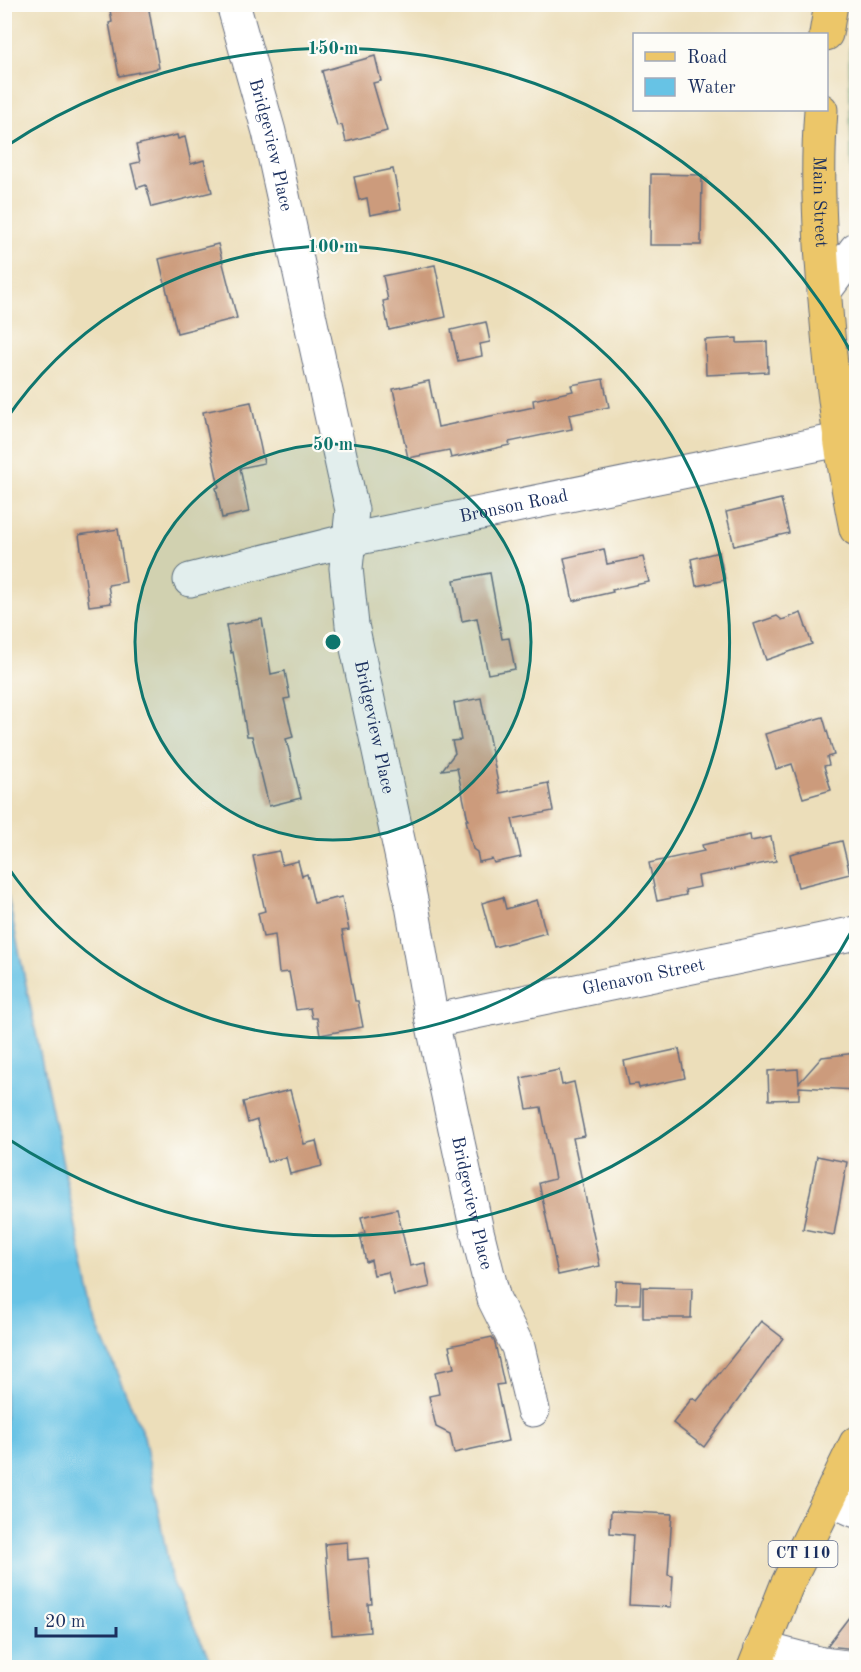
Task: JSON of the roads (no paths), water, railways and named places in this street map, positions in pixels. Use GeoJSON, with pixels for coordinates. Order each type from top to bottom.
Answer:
{"type":"FeatureCollection","features":[{"type":"Feature","properties":{"kind":"main road"},"geometry":{"type":"LineString","coordinates":[[826,33],[831,4]]}},
{"type":"Feature","properties":{"kind":"main road","name":"Main Street"},"geometry":{"type":"LineString","coordinates":[[821,111],[818,153],[820,226],[830,369],[839,440],[856,529]]}},
{"type":"Feature","properties":{"kind":"main road","name":"CT 110"},"geometry":{"type":"LineString","coordinates":[[758,1658],[786,1587],[847,1498],[856,1443]]}},
{"type":"Feature","properties":{"kind":"street","name":"Bridgeview Place"},"geometry":{"type":"LineString","coordinates":[[233,4],[270,132],[352,510],[346,568],[352,625],[412,905],[432,1021],[494,1299],[518,1347],[532,1410]]}},
{"type":"Feature","properties":{"kind":"street","name":"Main Street"},"geometry":{"type":"LineString","coordinates":[[824,292],[856,249]]}},
{"type":"Feature","properties":{"kind":"street","name":"Bronson Road"},"geometry":{"type":"LineString","coordinates":[[190,580],[349,540],[839,440]]}},
{"type":"Feature","properties":{"kind":"street","name":"Glenavon Street"},"geometry":{"type":"LineString","coordinates":[[432,1021],[856,933]]}},
{"type":"Feature","properties":{"kind":"street"},"geometry":{"type":"LineString","coordinates":[[758,1658],[855,1668]]}},
{"type":"Feature","properties":{"kind":"water"},"geometry":{"type":"Polygon","coordinates":[[[5,883],[96,1324],[144,1436],[172,1583],[214,1667],[5,1667],[5,883]]]}}]}
